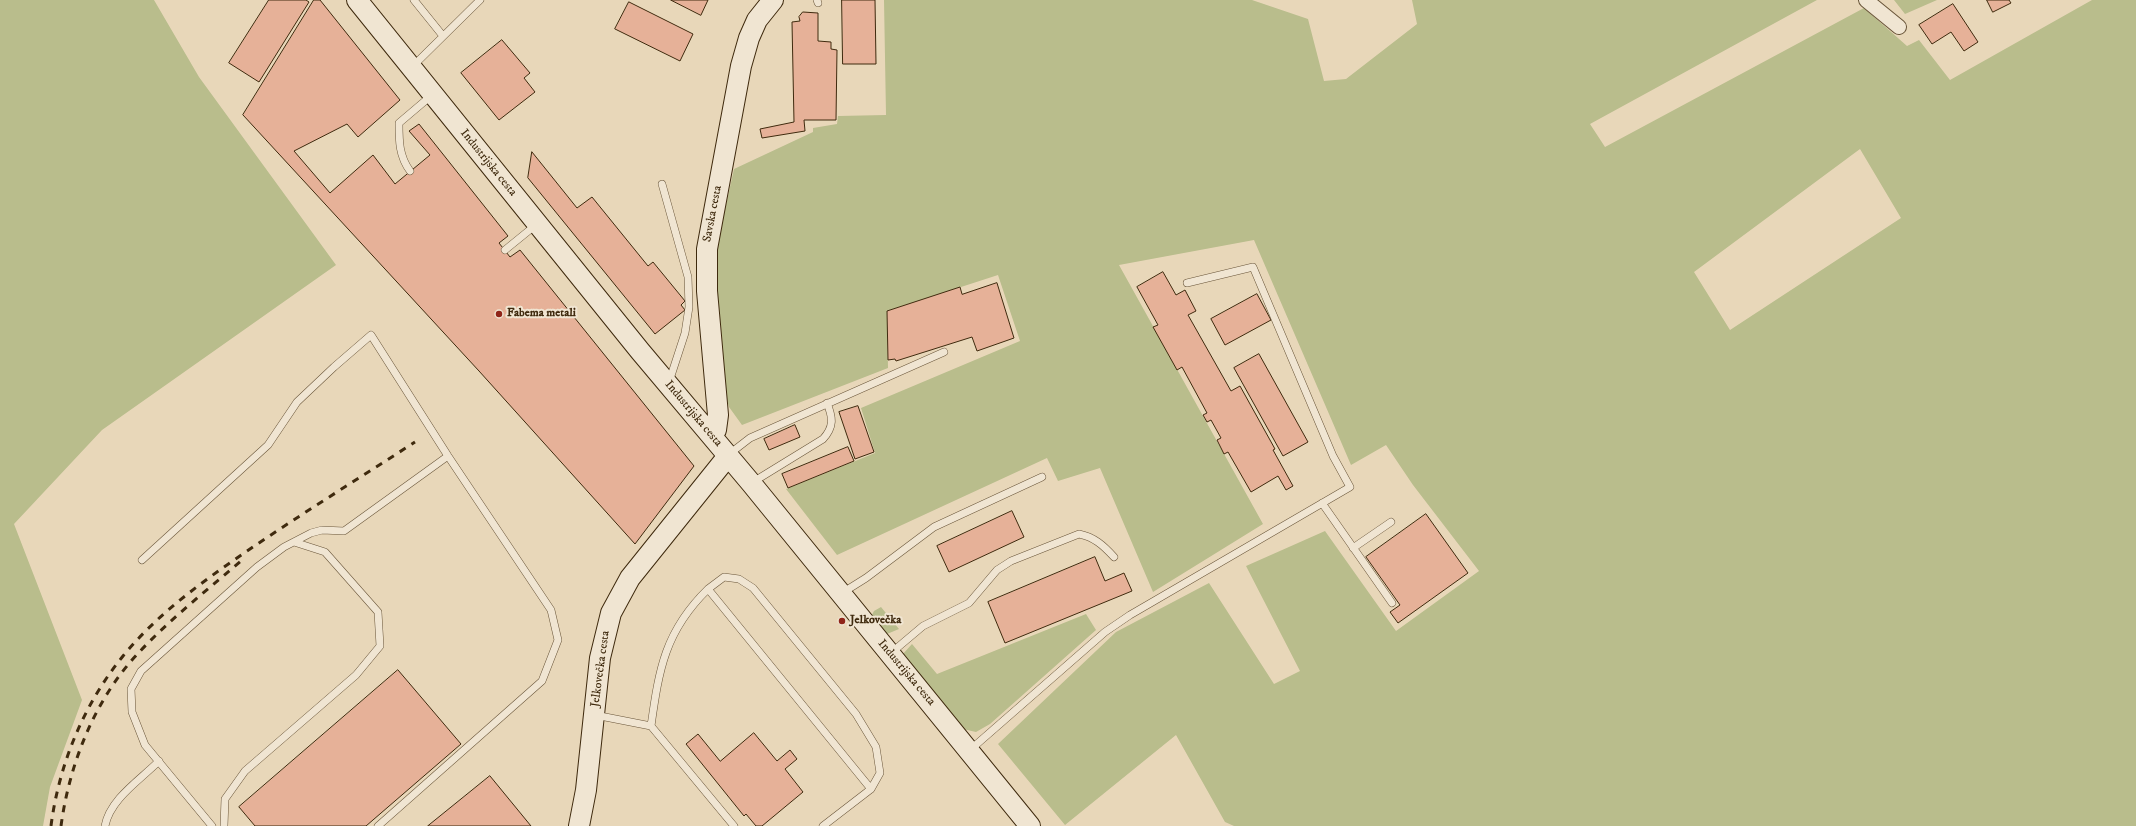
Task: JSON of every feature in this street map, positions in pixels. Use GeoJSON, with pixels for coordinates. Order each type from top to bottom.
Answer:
{"type":"FeatureCollection","features":[{"type":"Feature","properties":{"kind":"street","name":"Industrijska cesta"},"geometry":{"type":"LineString","coordinates":[[357,0],[537,224],[751,483],[840,594],[970,750],[1030,826]]}},
{"type":"Feature","properties":{"kind":"street"},"geometry":{"type":"LineString","coordinates":[[1866,0],[1899,27]]}},
{"type":"Feature","properties":{"kind":"street","name":"Savska cesta"},"geometry":{"type":"LineString","coordinates":[[711,435],[716,430],[718,415],[707,292],[706,261],[710,230],[741,66],[748,38],[768,1]]}},
{"type":"Feature","properties":{"kind":"street","name":"Jelkovečka cesta"},"geometry":{"type":"LineString","coordinates":[[579,826],[586,790],[603,641],[617,600],[648,554],[728,456]]}},
{"type":"Feature","properties":{"kind":"lane"},"geometry":{"type":"LineString","coordinates":[[414,0],[443,36]]}},
{"type":"Feature","properties":{"kind":"lane"},"geometry":{"type":"LineString","coordinates":[[411,68],[480,0]]}},
{"type":"Feature","properties":{"kind":"lane"},"geometry":{"type":"LineString","coordinates":[[410,171],[405,165],[399,146],[399,123],[432,94]]}},
{"type":"Feature","properties":{"kind":"lane"},"geometry":{"type":"LineString","coordinates":[[662,184],[688,277],[689,307],[685,333],[668,384]]}},
{"type":"Feature","properties":{"kind":"lane"},"geometry":{"type":"LineString","coordinates":[[505,250],[537,224]]}},
{"type":"Feature","properties":{"kind":"lane"},"geometry":{"type":"LineString","coordinates":[[970,750],[1105,632],[1130,615],[1350,487],[1334,456],[1253,267],[1187,283]]}},
{"type":"Feature","properties":{"kind":"lane"},"geometry":{"type":"LineString","coordinates":[[142,560],[268,445],[297,402],[371,335],[448,456],[551,610],[558,640],[542,681],[378,826]]}},
{"type":"Feature","properties":{"kind":"lane"},"geometry":{"type":"LineString","coordinates":[[728,456],[750,438],[944,352]]}},
{"type":"Feature","properties":{"kind":"lane"},"geometry":{"type":"LineString","coordinates":[[751,483],[826,436],[832,426],[833,418],[827,403]]}},
{"type":"Feature","properties":{"kind":"lane"},"geometry":{"type":"LineString","coordinates":[[212,826],[145,745],[132,712],[131,689],[141,671],[257,567],[294,542],[322,530],[344,531],[448,456]]}},
{"type":"Feature","properties":{"kind":"lane"},"geometry":{"type":"LineString","coordinates":[[840,594],[866,578],[934,527],[1042,477]]}},
{"type":"Feature","properties":{"kind":"lane"},"geometry":{"type":"LineString","coordinates":[[1322,503],[1392,603]]}},
{"type":"Feature","properties":{"kind":"lane"},"geometry":{"type":"LineString","coordinates":[[1353,548],[1392,522]]}},
{"type":"Feature","properties":{"kind":"lane"},"geometry":{"type":"LineString","coordinates":[[890,654],[923,626],[969,603],[997,570],[1011,561],[1079,534],[1089,536],[1099,542],[1114,557]]}},
{"type":"Feature","properties":{"kind":"lane"},"geometry":{"type":"LineString","coordinates":[[224,826],[225,799],[245,771],[356,675],[380,646],[378,612],[325,552],[294,542]]}},
{"type":"Feature","properties":{"kind":"lane"},"geometry":{"type":"LineString","coordinates":[[651,726],[658,674],[668,644],[691,606],[708,588],[724,577],[739,579],[753,588],[846,702],[876,747],[880,773],[871,789],[823,826]]}},
{"type":"Feature","properties":{"kind":"lane"},"geometry":{"type":"LineString","coordinates":[[708,588],[871,789]]}},
{"type":"Feature","properties":{"kind":"lane"},"geometry":{"type":"LineString","coordinates":[[595,715],[651,726],[734,826]]}},
{"type":"Feature","properties":{"kind":"lane"},"geometry":{"type":"LineString","coordinates":[[105,826],[107,814],[159,761]]}},
{"type":"Feature","properties":{"kind":"green space"},"geometry":{"type":"Polygon","coordinates":[[[0,0],[154,0],[199,77],[336,265],[102,430],[14,524],[82,700],[50,787],[43,826],[0,826],[0,0]]]}},
{"type":"Feature","properties":{"kind":"green space"},"geometry":{"type":"Polygon","coordinates":[[[884,0],[1252,0],[1308,19],[1324,81],[1346,79],[1417,24],[1412,0],[1817,0],[1590,124],[1605,147],[1864,8],[1907,46],[1919,40],[1950,80],[2092,0],[2136,0],[2136,826],[1234,826],[1225,822],[1176,735],[1065,825],[998,744],[1116,632],[1209,583],[1274,684],[1300,671],[1246,566],[1325,531],[1396,631],[1479,571],[1413,485],[1386,445],[1351,465],[1254,240],[1119,265],[1263,524],[1153,592],[1100,468],[1058,481],[1047,458],[837,555],[786,489],[875,453],[861,408],[1020,341],[998,275],[887,311],[888,368],[742,425],[729,407],[716,299],[716,250],[734,169],[813,132],[813,128],[837,124],[838,116],[886,115],[884,0]],[[1860,149],[1694,272],[1730,330],[1901,218],[1860,149]]]}},
{"type":"Feature","properties":{"kind":"green space"},"geometry":{"type":"Polygon","coordinates":[[[1894,0],[1937,0],[1905,14],[1894,0]]]}},
{"type":"Feature","properties":{"kind":"green space"},"geometry":{"type":"Polygon","coordinates":[[[881,607],[899,629],[887,634],[883,632],[872,615],[874,611],[881,607]]]}},
{"type":"Feature","properties":{"kind":"green space"},"geometry":{"type":"Polygon","coordinates":[[[1086,614],[1096,630],[990,724],[976,732],[963,729],[902,655],[912,644],[937,674],[1086,614]]]}},
{"type":"Feature","properties":{"kind":"building"},"geometry":{"type":"Polygon","coordinates":[[[269,0],[306,0],[309,2],[259,82],[229,63],[269,0]]]}},
{"type":"Feature","properties":{"kind":"building","name":"Fabema metali"},"geometry":{"type":"Polygon","coordinates":[[[314,0],[320,0],[400,100],[358,137],[347,124],[294,151],[330,193],[373,155],[395,184],[430,155],[409,131],[419,124],[508,236],[499,243],[510,257],[520,250],[694,466],[635,544],[479,371],[243,115],[314,0]]]}},
{"type":"Feature","properties":{"kind":"building"},"geometry":{"type":"Polygon","coordinates":[[[671,0],[708,0],[701,15],[671,0]]]}},
{"type":"Feature","properties":{"kind":"building"},"geometry":{"type":"Polygon","coordinates":[[[842,0],[875,0],[876,64],[843,64],[842,0]]]}},
{"type":"Feature","properties":{"kind":"building"},"geometry":{"type":"Polygon","coordinates":[[[1987,0],[2009,0],[2011,3],[1993,12],[1987,0]]]}},
{"type":"Feature","properties":{"kind":"building"},"geometry":{"type":"Polygon","coordinates":[[[629,2],[693,34],[680,61],[615,29],[629,2]]]}},
{"type":"Feature","properties":{"kind":"building"},"geometry":{"type":"Polygon","coordinates":[[[1953,4],[1978,42],[1964,51],[1951,32],[1932,44],[1919,25],[1953,4]]]}},
{"type":"Feature","properties":{"kind":"building"},"geometry":{"type":"Polygon","coordinates":[[[803,12],[818,13],[818,41],[831,42],[831,49],[837,50],[836,120],[804,120],[805,131],[762,138],[760,129],[794,122],[792,22],[800,21],[799,17],[803,12]]]}},
{"type":"Feature","properties":{"kind":"building"},"geometry":{"type":"Polygon","coordinates":[[[502,40],[530,73],[524,78],[535,92],[499,120],[461,73],[502,40]]]}},
{"type":"Feature","properties":{"kind":"building"},"geometry":{"type":"Polygon","coordinates":[[[532,152],[577,208],[592,197],[648,266],[653,262],[685,301],[681,305],[685,310],[655,334],[528,178],[532,152]]]}},
{"type":"Feature","properties":{"kind":"building"},"geometry":{"type":"Polygon","coordinates":[[[1163,272],[1176,295],[1185,290],[1196,311],[1188,315],[1231,391],[1240,386],[1275,449],[1273,450],[1293,486],[1286,490],[1278,476],[1251,492],[1228,452],[1224,454],[1217,440],[1221,438],[1211,420],[1207,422],[1203,415],[1207,413],[1182,367],[1177,370],[1153,327],[1158,325],[1137,287],[1163,272]]]}},
{"type":"Feature","properties":{"kind":"building"},"geometry":{"type":"Polygon","coordinates":[[[997,283],[1014,338],[977,351],[972,337],[896,361],[895,359],[888,360],[887,311],[960,287],[962,294],[997,283]]]}},
{"type":"Feature","properties":{"kind":"building"},"geometry":{"type":"Polygon","coordinates":[[[1257,294],[1271,320],[1225,345],[1211,319],[1257,294]]]}},
{"type":"Feature","properties":{"kind":"building"},"geometry":{"type":"Polygon","coordinates":[[[1259,354],[1308,442],[1283,456],[1234,368],[1259,354]]]}},
{"type":"Feature","properties":{"kind":"building"},"geometry":{"type":"Polygon","coordinates":[[[858,406],[874,452],[855,459],[839,412],[858,406]]]}},
{"type":"Feature","properties":{"kind":"building"},"geometry":{"type":"Polygon","coordinates":[[[795,425],[800,437],[769,450],[764,439],[795,425]]]}},
{"type":"Feature","properties":{"kind":"building"},"geometry":{"type":"Polygon","coordinates":[[[848,447],[854,461],[788,488],[782,474],[848,447]]]}},
{"type":"Feature","properties":{"kind":"building"},"geometry":{"type":"Polygon","coordinates":[[[1012,511],[1024,537],[949,572],[937,546],[1012,511]]]}},
{"type":"Feature","properties":{"kind":"building"},"geometry":{"type":"Polygon","coordinates":[[[1426,514],[1468,573],[1398,623],[1390,612],[1400,605],[1366,557],[1426,514]]]}},
{"type":"Feature","properties":{"kind":"building"},"geometry":{"type":"Polygon","coordinates":[[[1095,557],[1105,581],[1124,573],[1132,591],[1005,643],[988,602],[1095,557]]]}},
{"type":"Feature","properties":{"kind":"building"},"geometry":{"type":"Polygon","coordinates":[[[398,670],[461,744],[366,826],[255,826],[239,807],[398,670]]]}},
{"type":"Feature","properties":{"kind":"building"},"geometry":{"type":"Polygon","coordinates":[[[754,733],[777,761],[790,750],[797,759],[785,769],[803,792],[762,826],[756,826],[746,814],[744,816],[686,744],[698,734],[720,761],[754,733]]]}},
{"type":"Feature","properties":{"kind":"building"},"geometry":{"type":"Polygon","coordinates":[[[490,776],[531,826],[428,826],[490,776]]]}},
{"type":"Feature","properties":{"kind":"railway"},"geometry":{"type":"LineString","coordinates":[[51,826],[60,780],[75,736],[96,694],[123,656],[137,640],[184,597],[218,571],[293,520],[415,442]]}},
{"type":"Feature","properties":{"kind":"railway"},"geometry":{"type":"LineString","coordinates":[[61,826],[76,760],[84,738],[105,697],[132,660],[145,646],[186,608],[242,560]]}},
{"type":"Feature","properties":{"kind":"place","name":"Fabema metali"},"geometry":{"type":"Point","coordinates":[499,314]}},
{"type":"Feature","properties":{"kind":"place","name":"Jelkovečka"},"geometry":{"type":"Point","coordinates":[842,621]}}]}
